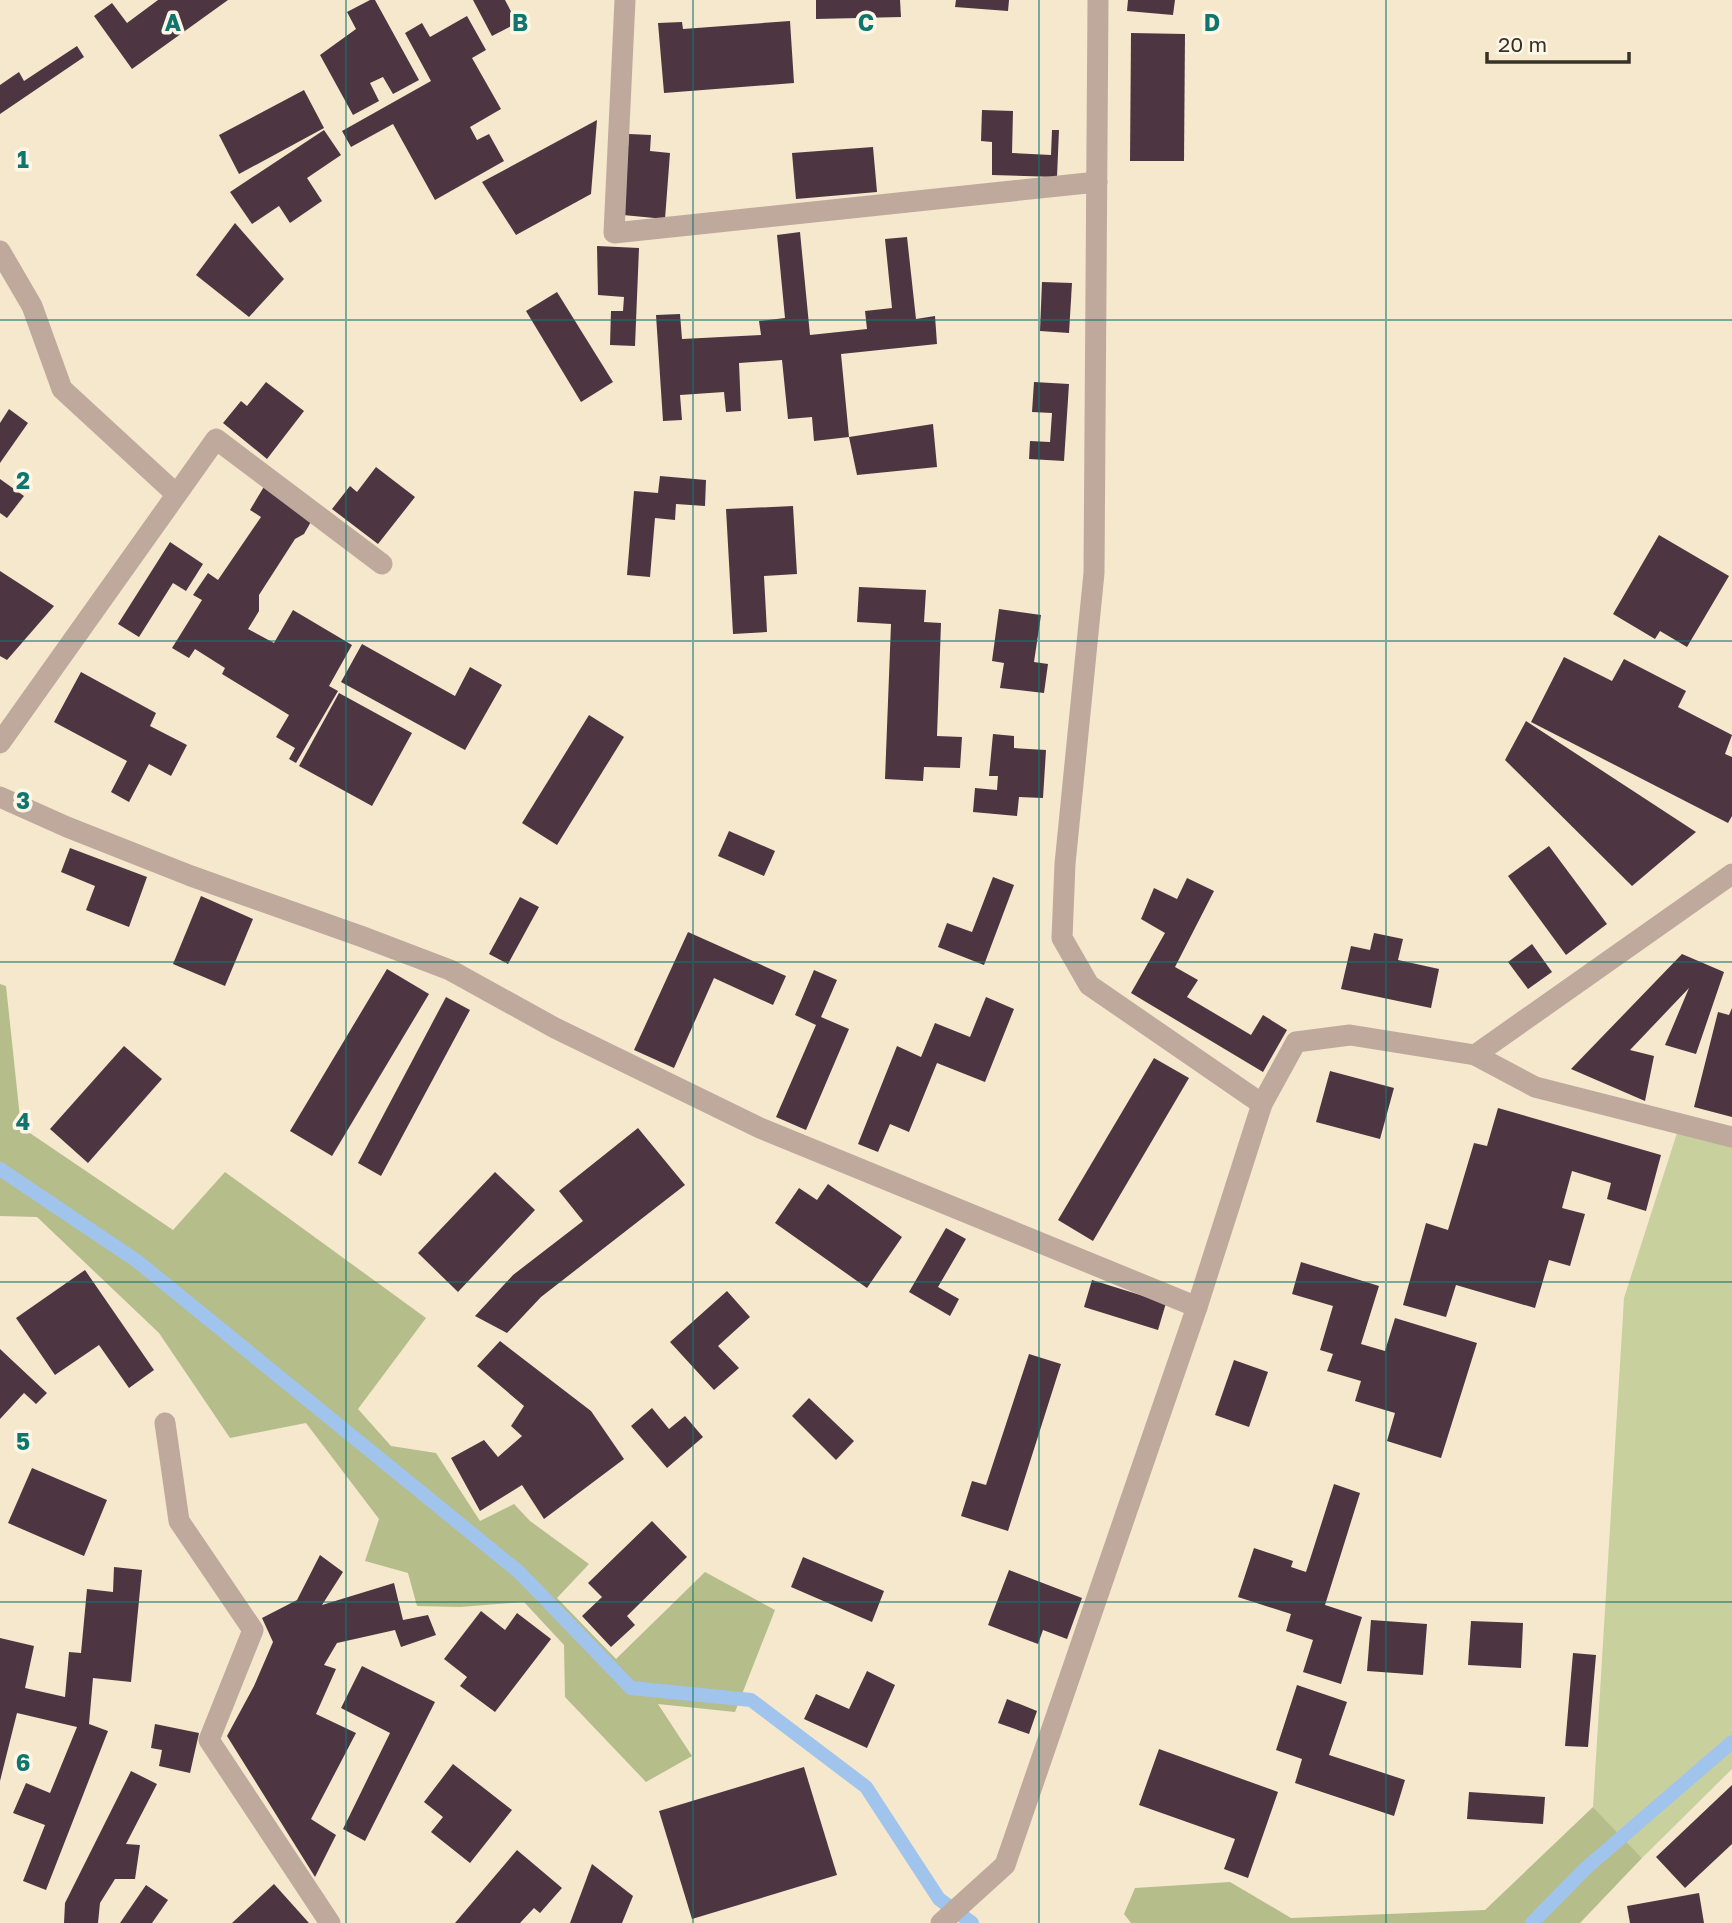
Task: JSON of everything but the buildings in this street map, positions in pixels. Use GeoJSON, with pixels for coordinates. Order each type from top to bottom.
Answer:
{"type":"FeatureCollection","features":[{"type":"Feature","properties":{"kind":"street"},"geometry":{"type":"LineString","coordinates":[[625,0],[614,233],[1097,182]]}},
{"type":"Feature","properties":{"kind":"street"},"geometry":{"type":"LineString","coordinates":[[1098,0],[1094,573],[1065,864],[1062,938],[1089,985],[1262,1104]]}},
{"type":"Feature","properties":{"kind":"street"},"geometry":{"type":"LineString","coordinates":[[0,250],[32,306],[62,389],[176,494]]}},
{"type":"Feature","properties":{"kind":"street"},"geometry":{"type":"LineString","coordinates":[[0,743],[216,439],[382,564]]}},
{"type":"Feature","properties":{"kind":"street"},"geometry":{"type":"LineString","coordinates":[[0,797],[67,827],[191,876],[450,971],[555,1028],[760,1128],[1197,1307]]}},
{"type":"Feature","properties":{"kind":"street"},"geometry":{"type":"LineString","coordinates":[[1475,1055],[1732,874]]}},
{"type":"Feature","properties":{"kind":"street"},"geometry":{"type":"LineString","coordinates":[[941,1923],[1005,1866],[1197,1307],[1262,1104],[1296,1042],[1350,1035],[1475,1055],[1535,1087],[1732,1137]]}},
{"type":"Feature","properties":{"kind":"street"},"geometry":{"type":"LineString","coordinates":[[164,1423],[179,1521],[253,1630],[209,1740],[330,1923]]}},
{"type":"Feature","properties":{"kind":"green space"},"geometry":{"type":"Polygon","coordinates":[[[0,984],[6,986],[21,1127],[173,1230],[225,1172],[426,1318],[358,1409],[391,1446],[436,1453],[480,1521],[514,1504],[530,1521],[589,1564],[557,1598],[616,1659],[705,1572],[775,1610],[735,1712],[658,1704],[692,1756],[646,1782],[565,1697],[564,1645],[524,1602],[460,1607],[417,1606],[408,1573],[365,1561],[379,1519],[306,1423],[230,1438],[159,1333],[37,1217],[0,1216],[0,984]]]}},
{"type":"Feature","properties":{"kind":"green space"},"geometry":{"type":"Polygon","coordinates":[[[1677,1133],[1732,1147],[1732,1769],[1642,1858],[1593,1807],[1624,1298],[1677,1133]]]}},
{"type":"Feature","properties":{"kind":"green space"},"geometry":{"type":"Polygon","coordinates":[[[1593,1807],[1642,1858],[1580,1923],[1131,1923],[1124,1914],[1135,1888],[1230,1882],[1291,1918],[1485,1910],[1593,1807]]]}},
{"type":"Feature","properties":{"kind":"waterway"},"geometry":{"type":"LineString","coordinates":[[0,1169],[137,1261],[519,1572],[631,1688],[751,1700],[866,1787],[939,1899],[972,1923]]}},
{"type":"Feature","properties":{"kind":"waterway"},"geometry":{"type":"LineString","coordinates":[[1532,1923],[1586,1868],[1732,1742]]}}]}
